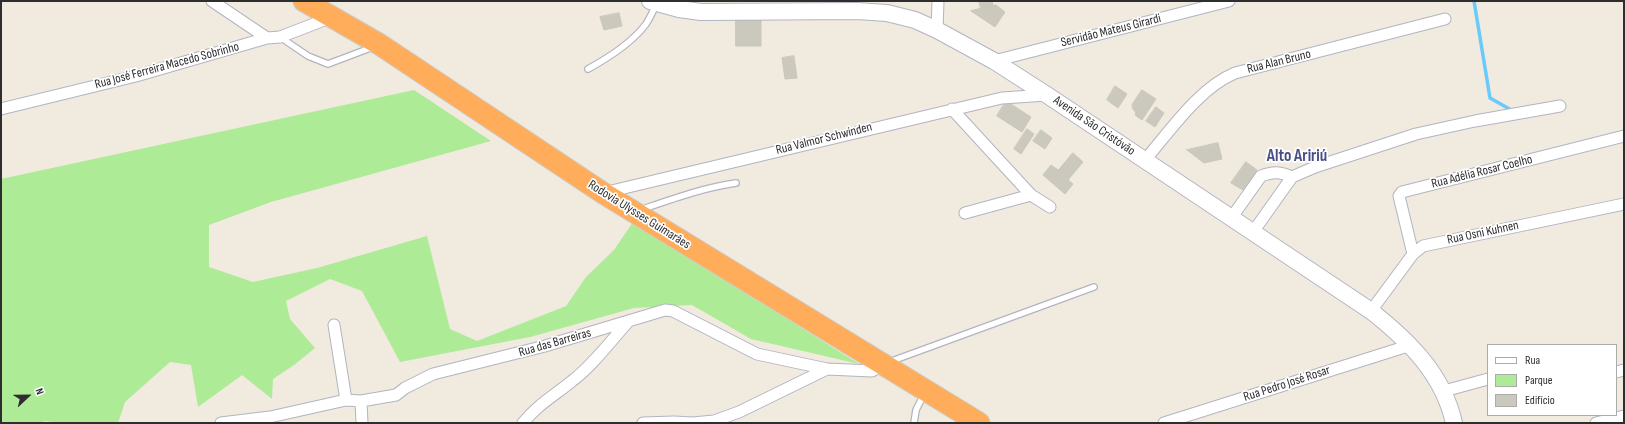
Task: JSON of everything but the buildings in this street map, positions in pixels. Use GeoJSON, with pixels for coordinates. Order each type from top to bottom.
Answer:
{"type":"FeatureCollection","features":[{"type":"Feature","properties":{"kind":"highway","name":"Rodovia Ulysses Guimarães"},"geometry":{"type":"LineString","coordinates":[[304,1],[378,44],[603,193],[979,423]]}},
{"type":"Feature","properties":{"kind":"main road","name":"Avenida São Cristóvão"},"geometry":{"type":"LineString","coordinates":[[653,2],[679,9],[701,12],[857,11],[887,13],[915,20],[937,30],[994,62],[1047,95],[1371,311],[1411,345],[1429,367],[1444,391],[1454,423]]}},
{"type":"Feature","properties":{"kind":"street"},"geometry":{"type":"LineString","coordinates":[[212,1],[267,38]]}},
{"type":"Feature","properties":{"kind":"street"},"geometry":{"type":"LineString","coordinates":[[937,30],[938,1]]}},
{"type":"Feature","properties":{"kind":"street","name":"Servidão Mateus Girardi"},"geometry":{"type":"LineString","coordinates":[[994,62],[1229,1]]}},
{"type":"Feature","properties":{"kind":"street","name":"Rua José Ferreira Macedo Sobrinho"},"geometry":{"type":"LineString","coordinates":[[1,109],[136,76],[267,38],[280,37],[332,17]]}},
{"type":"Feature","properties":{"kind":"street","name":"Rua Alan Bruno"},"geometry":{"type":"LineString","coordinates":[[1145,160],[1203,93],[1224,78],[1235,73],[1445,19]]}},
{"type":"Feature","properties":{"kind":"street","name":"Rua Valmor Schwinden"},"geometry":{"type":"LineString","coordinates":[[603,193],[952,109],[1002,98],[1047,95]]}},
{"type":"Feature","properties":{"kind":"street"},"geometry":{"type":"LineString","coordinates":[[1254,232],[1292,177],[1416,134],[1475,121],[1560,106]]}},
{"type":"Feature","properties":{"kind":"street"},"geometry":{"type":"LineString","coordinates":[[952,109],[1031,195],[1050,207]]}},
{"type":"Feature","properties":{"kind":"street","name":"Rua Adélia Rosar Coelho"},"geometry":{"type":"LineString","coordinates":[[1414,254],[1399,196],[1402,192],[1624,136]]}},
{"type":"Feature","properties":{"kind":"street"},"geometry":{"type":"LineString","coordinates":[[1232,217],[1261,176],[1268,173],[1280,172],[1292,177]]}},
{"type":"Feature","properties":{"kind":"street"},"geometry":{"type":"LineString","coordinates":[[965,213],[1031,195]]}},
{"type":"Feature","properties":{"kind":"street","name":"Rua Osni Kuhnen"},"geometry":{"type":"LineString","coordinates":[[1371,311],[1414,254],[1423,246],[1624,204]]}},
{"type":"Feature","properties":{"kind":"street","name":"Rua das Barreiras"},"geometry":{"type":"LineString","coordinates":[[221,423],[270,417],[346,400],[361,401],[396,395],[405,388],[433,374],[545,346],[665,310],[673,311],[757,354],[826,369],[872,371],[883,365]]}},
{"type":"Feature","properties":{"kind":"street"},"geometry":{"type":"LineString","coordinates":[[523,423],[531,412],[572,382],[589,366],[628,322]]}},
{"type":"Feature","properties":{"kind":"street"},"geometry":{"type":"LineString","coordinates":[[334,325],[346,400]]}},
{"type":"Feature","properties":{"kind":"street","name":"Rua Pedro José Rosar"},"geometry":{"type":"LineString","coordinates":[[1164,423],[1411,345]]}},
{"type":"Feature","properties":{"kind":"street"},"geometry":{"type":"LineString","coordinates":[[643,423],[692,423],[714,421],[739,412],[826,369]]}},
{"type":"Feature","properties":{"kind":"street"},"geometry":{"type":"LineString","coordinates":[[1444,391],[1487,380]]}},
{"type":"Feature","properties":{"kind":"street"},"geometry":{"type":"LineString","coordinates":[[361,401],[362,423]]}},
{"type":"Feature","properties":{"kind":"street"},"geometry":{"type":"LineString","coordinates":[[1596,423],[1624,416]]}},
{"type":"Feature","properties":{"kind":"lane"},"geometry":{"type":"LineString","coordinates":[[588,69],[609,57],[627,43],[645,24],[653,2]]}},
{"type":"Feature","properties":{"kind":"lane"},"geometry":{"type":"LineString","coordinates":[[280,37],[308,56],[328,64],[378,44]]}},
{"type":"Feature","properties":{"kind":"lane"},"geometry":{"type":"LineString","coordinates":[[634,212],[684,194],[715,186],[736,183]]}},
{"type":"Feature","properties":{"kind":"lane"},"geometry":{"type":"LineString","coordinates":[[883,365],[1094,287]]}},
{"type":"Feature","properties":{"kind":"lane"},"geometry":{"type":"LineString","coordinates":[[914,423],[919,402],[926,391]]}},
{"type":"Feature","properties":{"kind":"green space"},"geometry":{"type":"Polygon","coordinates":[[[414,90],[491,141],[271,202],[209,225],[209,267],[253,282],[317,268],[427,236],[450,329],[477,341],[566,306],[586,277],[614,250],[633,222],[859,364],[751,339],[692,305],[634,308],[530,337],[400,362],[362,291],[330,279],[286,301],[290,319],[315,348],[294,365],[273,379],[272,399],[242,375],[198,407],[191,365],[170,362],[125,402],[118,423],[63,423],[44,421],[42,423],[1,423],[1,179],[414,90]]]}},
{"type":"Feature","properties":{"kind":"waterway"},"geometry":{"type":"LineString","coordinates":[[1474,1],[1490,98],[1513,111]]}},
{"type":"Feature","properties":{"kind":"district","name":"Alto Aririú"},"geometry":{"type":"Point","coordinates":[1297,157]}}]}
